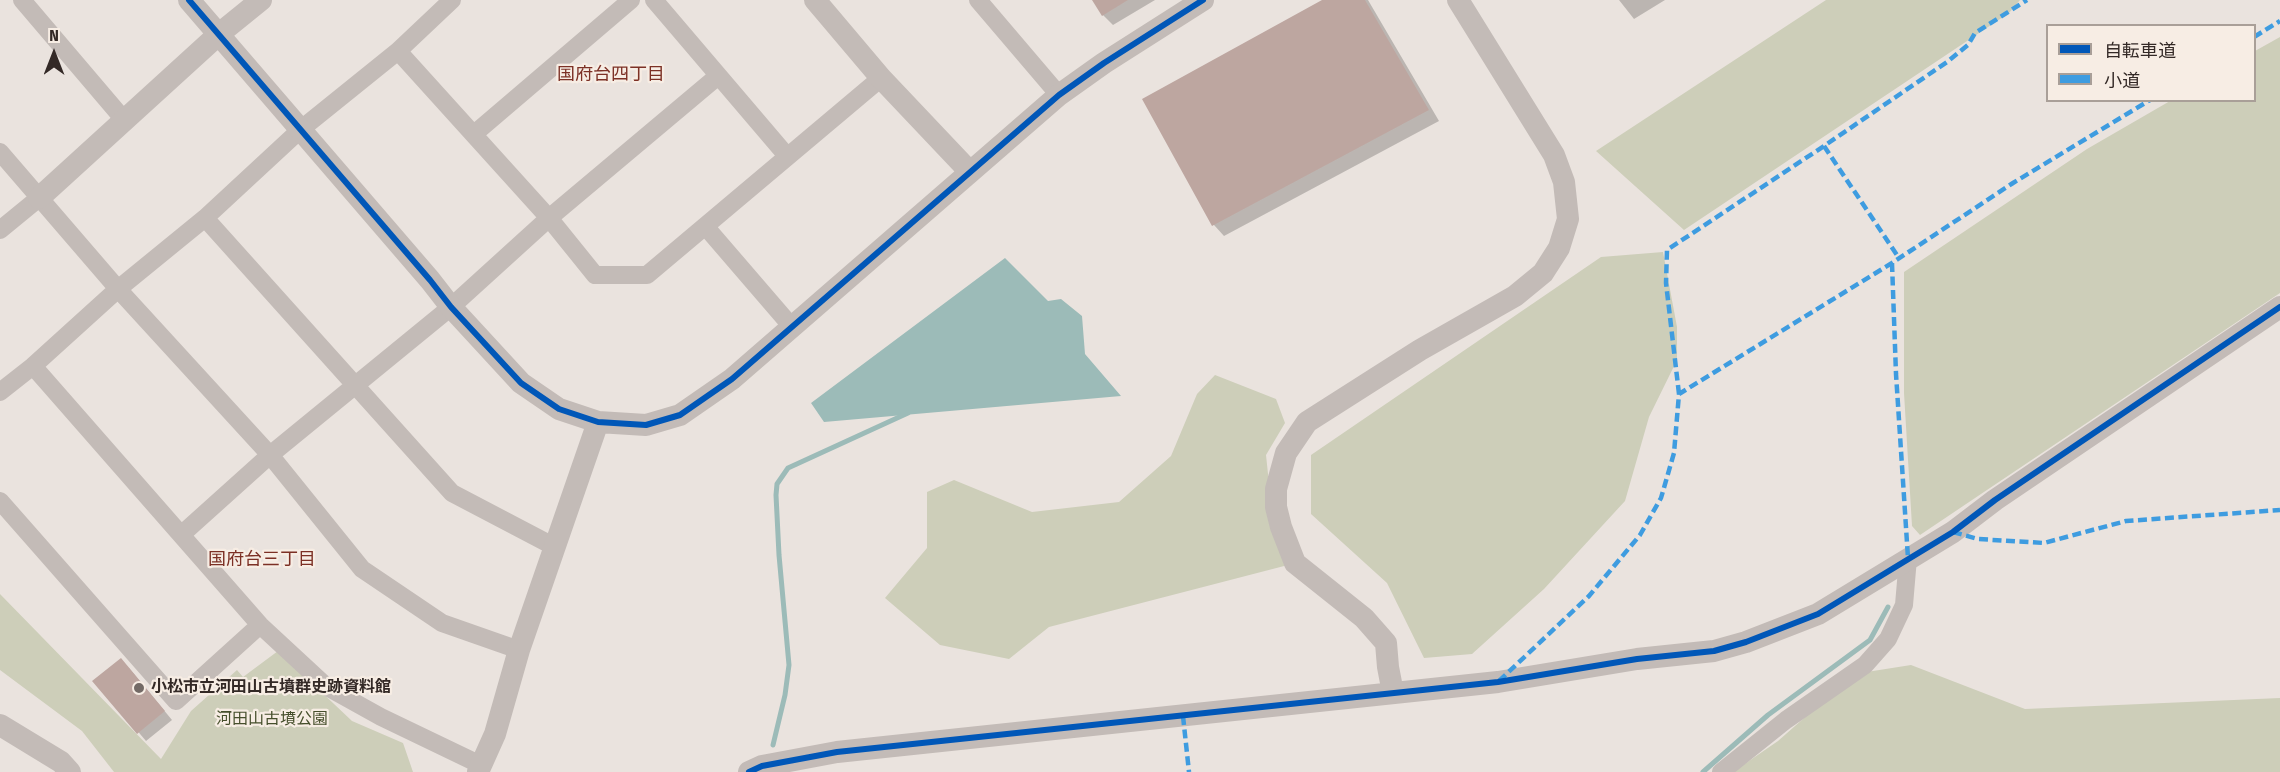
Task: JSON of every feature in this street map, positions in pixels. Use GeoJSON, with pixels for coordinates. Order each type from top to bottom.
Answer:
{"type":"FeatureCollection","features":[{"type":"Feature","properties":{"kind":"street"},"geometry":{"type":"LineString","coordinates":[[22,0],[125,121]]}},
{"type":"Feature","properties":{"kind":"street"},"geometry":{"type":"LineString","coordinates":[[189,0],[430,280],[450,307],[521,383],[559,409],[598,422],[646,425],[680,415],[732,379],[1059,95],[1104,63],[1203,0]]}},
{"type":"Feature","properties":{"kind":"street"},"geometry":{"type":"LineString","coordinates":[[0,230],[39,198],[219,34],[261,0]]}},
{"type":"Feature","properties":{"kind":"street"},"geometry":{"type":"LineString","coordinates":[[0,392],[33,366],[118,289],[205,218],[300,130],[398,51],[452,0]]}},
{"type":"Feature","properties":{"kind":"street"},"geometry":{"type":"LineString","coordinates":[[474,134],[631,0]]}},
{"type":"Feature","properties":{"kind":"street"},"geometry":{"type":"LineString","coordinates":[[654,0],[787,156]]}},
{"type":"Feature","properties":{"kind":"street"},"geometry":{"type":"LineString","coordinates":[[815,0],[881,78],[970,172]]}},
{"type":"Feature","properties":{"kind":"street"},"geometry":{"type":"LineString","coordinates":[[978,0],[1059,95]]}},
{"type":"Feature","properties":{"kind":"street"},"geometry":{"type":"LineString","coordinates":[[1393,693],[1386,644],[1364,618],[1295,563],[1281,527],[1276,507],[1276,489],[1286,453],[1306,422],[1420,350],[1515,296],[1543,273],[1559,248],[1568,219],[1564,182],[1554,155],[1458,0]]}},
{"type":"Feature","properties":{"kind":"street"},"geometry":{"type":"LineString","coordinates":[[398,51],[549,218],[595,275],[647,275],[881,78]]}},
{"type":"Feature","properties":{"kind":"street"},"geometry":{"type":"LineString","coordinates":[[181,535],[270,456],[450,307],[549,218],[718,76]]}},
{"type":"Feature","properties":{"kind":"street"},"geometry":{"type":"LineString","coordinates":[[0,152],[118,289],[270,456],[362,569],[442,622],[519,650]]}},
{"type":"Feature","properties":{"kind":"street"},"geometry":{"type":"LineString","coordinates":[[205,218],[452,493],[555,547]]}},
{"type":"Feature","properties":{"kind":"street"},"geometry":{"type":"LineString","coordinates":[[705,226],[792,327]]}},
{"type":"Feature","properties":{"kind":"street"},"geometry":{"type":"LineString","coordinates":[[758,770],[837,752],[1498,681],[1637,659],[1714,651],[1746,642],[1818,614],[1953,532],[1995,500],[2280,307]]}},
{"type":"Feature","properties":{"kind":"street"},"geometry":{"type":"LineString","coordinates":[[33,366],[260,625],[327,687],[479,769],[495,734],[519,650],[598,422]]}},
{"type":"Feature","properties":{"kind":"street"},"geometry":{"type":"LineString","coordinates":[[0,501],[176,701],[260,625]]}},
{"type":"Feature","properties":{"kind":"street"},"geometry":{"type":"LineString","coordinates":[[1721,772],[1786,720],[1865,665],[1888,639],[1904,605],[1908,558]]}},
{"type":"Feature","properties":{"kind":"street"},"geometry":{"type":"LineString","coordinates":[[0,725],[61,762],[70,772]]}},
{"type":"Feature","properties":{"kind":"green space"},"geometry":{"type":"Polygon","coordinates":[[[1826,0],[2020,0],[2009,13],[1684,230],[1596,151],[1826,0]]]}},
{"type":"Feature","properties":{"kind":"green space"},"geometry":{"type":"Polygon","coordinates":[[[2280,37],[2280,293],[1920,535],[1912,526],[1904,393],[1904,272],[2087,149],[2168,102],[2256,102],[2256,50],[2280,37]]]}},
{"type":"Feature","properties":{"kind":"green space"},"geometry":{"type":"Polygon","coordinates":[[[1663,252],[1677,327],[1677,360],[1649,417],[1625,501],[1544,589],[1472,654],[1424,658],[1387,583],[1311,514],[1311,455],[1601,257],[1663,252]]]}},
{"type":"Feature","properties":{"kind":"green space"},"geometry":{"type":"Polygon","coordinates":[[[1215,375],[1276,399],[1285,423],[1266,455],[1273,521],[1288,565],[1049,627],[1009,659],[940,645],[885,598],[927,548],[927,492],[954,480],[1032,512],[1119,502],[1171,456],[1197,394],[1215,375]]]}},
{"type":"Feature","properties":{"kind":"green space","name":"河田山古墳公園"},"geometry":{"type":"Polygon","coordinates":[[[0,594],[161,759],[191,711],[237,670],[243,677],[278,651],[352,721],[403,743],[413,772],[114,772],[82,731],[0,670],[0,594]]]}},
{"type":"Feature","properties":{"kind":"green space"},"geometry":{"type":"Polygon","coordinates":[[[1911,665],[2025,709],[2280,698],[2280,772],[1733,772],[1778,741],[1854,674],[1911,665]]]}},
{"type":"Feature","properties":{"kind":"water"},"geometry":{"type":"Polygon","coordinates":[[[1005,258],[1048,301],[1061,299],[1082,316],[1085,354],[1121,396],[824,422],[811,403],[1005,258]]]}},
{"type":"Feature","properties":{"kind":"building"},"geometry":{"type":"Polygon","coordinates":[[[1092,0],[1128,0],[1102,16],[1092,0]]]}},
{"type":"Feature","properties":{"kind":"building"},"geometry":{"type":"Polygon","coordinates":[[[1322,0],[1365,0],[1429,110],[1212,226],[1142,99],[1322,0]]]}},
{"type":"Feature","properties":{"kind":"building"},"geometry":{"type":"Polygon","coordinates":[[[121,658],[165,711],[137,734],[92,681],[121,658]]]}},
{"type":"Feature","properties":{"kind":"waterway"},"geometry":{"type":"LineString","coordinates":[[773,745],[785,695],[789,665],[779,555],[777,484],[788,468],[908,413]]}},
{"type":"Feature","properties":{"kind":"waterway"},"geometry":{"type":"LineString","coordinates":[[1703,772],[1768,715],[1870,640],[1888,607]]}},
{"type":"Feature","properties":{"kind":"marked path"},"geometry":{"type":"LineString","coordinates":[[1679,394],[1666,283],[1667,250],[1947,62],[1968,45],[1975,33],[2027,0]]}},
{"type":"Feature","properties":{"kind":"marked path"},"geometry":{"type":"LineString","coordinates":[[2256,36],[2280,21]]}},
{"type":"Feature","properties":{"kind":"marked path"},"geometry":{"type":"LineString","coordinates":[[1499,681],[1589,596],[1640,535],[1661,498],[1674,453],[1679,394],[1892,263],[2013,183],[2147,102]]}},
{"type":"Feature","properties":{"kind":"marked path"},"geometry":{"type":"LineString","coordinates":[[1824,146],[1899,258]]}},
{"type":"Feature","properties":{"kind":"marked path"},"geometry":{"type":"LineString","coordinates":[[1892,263],[1896,374],[1908,558]]}},
{"type":"Feature","properties":{"kind":"marked path"},"geometry":{"type":"LineString","coordinates":[[1953,532],[1978,539],[2044,543],[2126,521],[2280,510]]}},
{"type":"Feature","properties":{"kind":"marked path"},"geometry":{"type":"LineString","coordinates":[[1183,716],[1189,772]]}},
{"type":"Feature","properties":{"kind":"cycle path"},"geometry":{"type":"LineString","coordinates":[[189,0],[451,307],[521,383],[559,409],[598,422],[646,425],[680,415],[732,379],[1059,95],[1104,63],[1203,0]]}},
{"type":"Feature","properties":{"kind":"cycle path"},"geometry":{"type":"LineString","coordinates":[[749,772],[762,766],[837,752],[1498,682],[1637,659],[1714,651],[1746,642],[1818,614],[1953,532],[1995,500],[2280,307]]}},
{"type":"Feature","properties":{"kind":"place","name":"小松市立河田山古墳群史跡資料館"},"geometry":{"type":"Point","coordinates":[139,688]}},
{"type":"Feature","properties":{"kind":"district","name":"国府台四丁目"},"geometry":{"type":"Point","coordinates":[611,75]}},
{"type":"Feature","properties":{"kind":"district","name":"国府台三丁目"},"geometry":{"type":"Point","coordinates":[262,560]}}]}
